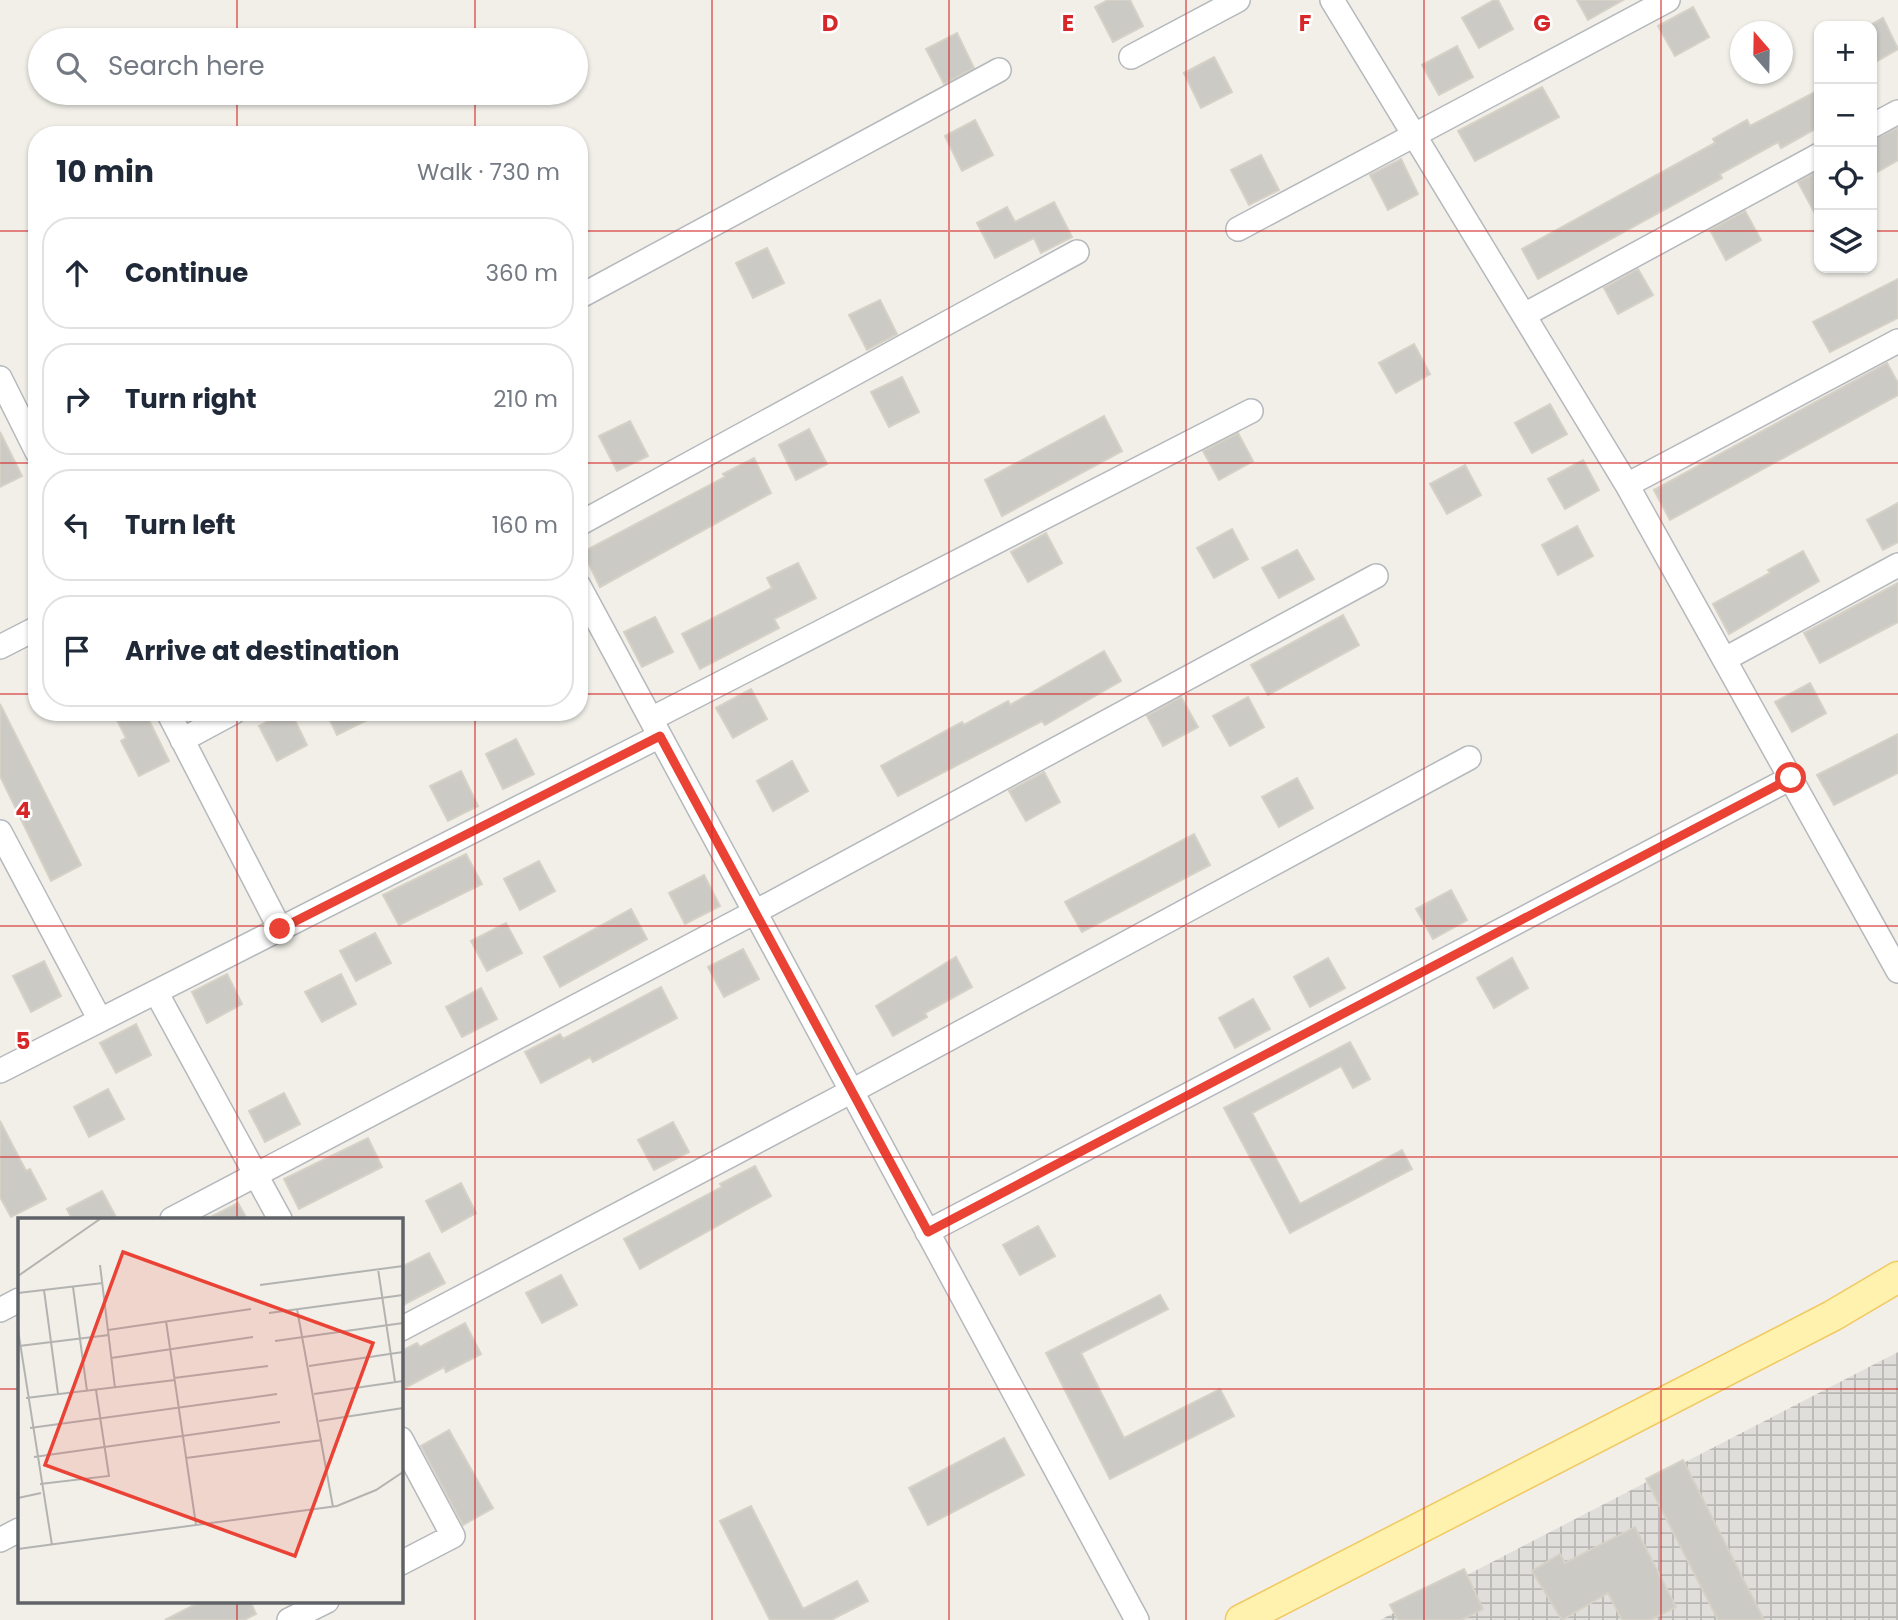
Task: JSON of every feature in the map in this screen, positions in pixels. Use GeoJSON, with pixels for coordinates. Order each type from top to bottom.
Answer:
{"type":"FeatureCollection","features":[{"type":"Feature","properties":{"kind":"main road"},"geometry":{"type":"LineString","coordinates":[[1241,1620],[1832,1316],[1898,1277]]}},
{"type":"Feature","properties":{"kind":"street"},"geometry":{"type":"LineString","coordinates":[[1131,57],[1238,0]]}},
{"type":"Feature","properties":{"kind":"street"},"geometry":{"type":"LineString","coordinates":[[1332,0],[1627,485],[1898,971]]}},
{"type":"Feature","properties":{"kind":"street"},"geometry":{"type":"LineString","coordinates":[[1238,229],[1668,0]]}},
{"type":"Feature","properties":{"kind":"street"},"geometry":{"type":"LineString","coordinates":[[588,292],[999,70]]}},
{"type":"Feature","properties":{"kind":"street"},"geometry":{"type":"LineString","coordinates":[[1877,124],[1898,112]]}},
{"type":"Feature","properties":{"kind":"street"},"geometry":{"type":"LineString","coordinates":[[1524,316],[1814,158]]}},
{"type":"Feature","properties":{"kind":"street"},"geometry":{"type":"LineString","coordinates":[[588,519],[1077,252]]}},
{"type":"Feature","properties":{"kind":"street"},"geometry":{"type":"LineString","coordinates":[[1627,485],[1898,341]]}},
{"type":"Feature","properties":{"kind":"street"},"geometry":{"type":"LineString","coordinates":[[0,378],[28,434]]}},
{"type":"Feature","properties":{"kind":"street"},"geometry":{"type":"LineString","coordinates":[[0,1071],[280,929],[1251,411]]}},
{"type":"Feature","properties":{"kind":"street"},"geometry":{"type":"LineString","coordinates":[[1725,659],[1898,565]]}},
{"type":"Feature","properties":{"kind":"street"},"geometry":{"type":"LineString","coordinates":[[174,1218],[755,912],[1376,576]]}},
{"type":"Feature","properties":{"kind":"street"},"geometry":{"type":"LineString","coordinates":[[588,603],[1137,1620]]}},
{"type":"Feature","properties":{"kind":"street"},"geometry":{"type":"LineString","coordinates":[[0,647],[28,633]]}},
{"type":"Feature","properties":{"kind":"street"},"geometry":{"type":"LineString","coordinates":[[172,721],[280,929]]}},
{"type":"Feature","properties":{"kind":"street"},"geometry":{"type":"LineString","coordinates":[[182,740],[217,721]]}},
{"type":"Feature","properties":{"kind":"street"},"geometry":{"type":"LineString","coordinates":[[402,1328],[852,1091],[1469,758]]}},
{"type":"Feature","properties":{"kind":"street"},"geometry":{"type":"LineString","coordinates":[[928,1232],[1791,778]]}},
{"type":"Feature","properties":{"kind":"street"},"geometry":{"type":"LineString","coordinates":[[0,832],[100,1020]]}},
{"type":"Feature","properties":{"kind":"street"},"geometry":{"type":"LineString","coordinates":[[156,992],[279,1218]]}},
{"type":"Feature","properties":{"kind":"street"},"geometry":{"type":"LineString","coordinates":[[0,1310],[18,1301]]}},
{"type":"Feature","properties":{"kind":"street"},"geometry":{"type":"LineString","coordinates":[[402,1442],[453,1536],[402,1562]]}},
{"type":"Feature","properties":{"kind":"street"},"geometry":{"type":"LineString","coordinates":[[0,1540],[18,1531]]}},
{"type":"Feature","properties":{"kind":"street"},"geometry":{"type":"LineString","coordinates":[[289,1620],[325,1602]]}},
{"type":"Feature","properties":{"kind":"shaded area"},"geometry":{"type":"Polygon","coordinates":[[[1898,1352],[1898,1620],[1380,1620],[1898,1352]]]}},
{"type":"Feature","properties":{"kind":"building"},"geometry":{"type":"Polygon","coordinates":[[[1108,0],[1130,0],[1143,26],[1113,42],[1095,7],[1108,0]]]}},
{"type":"Feature","properties":{"kind":"building"},"geometry":{"type":"Polygon","coordinates":[[[1498,0],[1513,29],[1479,48],[1462,18],[1498,0]]]}},
{"type":"Feature","properties":{"kind":"building"},"geometry":{"type":"Polygon","coordinates":[[[1577,0],[1623,0],[1588,20],[1577,0]]]}},
{"type":"Feature","properties":{"kind":"building"},"geometry":{"type":"Polygon","coordinates":[[[1693,7],[1709,37],[1675,56],[1658,26],[1693,7]]]}},
{"type":"Feature","properties":{"kind":"building"},"geometry":{"type":"Polygon","coordinates":[[[1883,18],[1898,49],[1877,61],[1877,21],[1883,18]]]}},
{"type":"Feature","properties":{"kind":"building"},"geometry":{"type":"Polygon","coordinates":[[[957,33],[974,68],[944,84],[926,49],[957,33]]]}},
{"type":"Feature","properties":{"kind":"building"},"geometry":{"type":"Polygon","coordinates":[[[1457,46],[1473,77],[1439,95],[1422,65],[1457,46]]]}},
{"type":"Feature","properties":{"kind":"building"},"geometry":{"type":"Polygon","coordinates":[[[1214,57],[1232,92],[1201,108],[1184,73],[1214,57]]]}},
{"type":"Feature","properties":{"kind":"building"},"geometry":{"type":"Polygon","coordinates":[[[1542,87],[1559,117],[1475,161],[1458,131],[1542,87]]]}},
{"type":"Feature","properties":{"kind":"building"},"geometry":{"type":"Polygon","coordinates":[[[1814,93],[1814,130],[1781,148],[1778,142],[1720,174],[1722,178],[1538,279],[1522,249],[1715,143],[1713,139],[1747,120],[1750,126],[1814,93]]]}},
{"type":"Feature","properties":{"kind":"building"},"geometry":{"type":"Polygon","coordinates":[[[975,120],[993,155],[962,171],[945,136],[975,120]]]}},
{"type":"Feature","properties":{"kind":"building"},"geometry":{"type":"Polygon","coordinates":[[[1898,128],[1898,160],[1877,172],[1877,147],[1877,138],[1898,128]]]}},
{"type":"Feature","properties":{"kind":"building"},"geometry":{"type":"Polygon","coordinates":[[[1261,155],[1279,190],[1249,205],[1231,170],[1261,155]]]}},
{"type":"Feature","properties":{"kind":"building"},"geometry":{"type":"Polygon","coordinates":[[[1401,159],[1418,194],[1388,210],[1370,175],[1401,159]]]}},
{"type":"Feature","properties":{"kind":"building"},"geometry":{"type":"Polygon","coordinates":[[[1814,174],[1814,212],[1798,182],[1814,174]]]}},
{"type":"Feature","properties":{"kind":"building"},"geometry":{"type":"Polygon","coordinates":[[[1054,202],[1072,237],[1041,253],[1034,238],[995,258],[977,223],[1007,207],[1015,222],[1054,202]]]}},
{"type":"Feature","properties":{"kind":"building"},"geometry":{"type":"Polygon","coordinates":[[[1745,211],[1761,240],[1726,260],[1710,230],[1745,211]]]}},
{"type":"Feature","properties":{"kind":"building"},"geometry":{"type":"Polygon","coordinates":[[[767,248],[784,283],[753,298],[736,263],[767,248]]]}},
{"type":"Feature","properties":{"kind":"building"},"geometry":{"type":"Polygon","coordinates":[[[1638,269],[1653,295],[1618,314],[1604,288],[1638,269]]]}},
{"type":"Feature","properties":{"kind":"building"},"geometry":{"type":"Polygon","coordinates":[[[1898,279],[1898,318],[1830,352],[1813,322],[1898,279]]]}},
{"type":"Feature","properties":{"kind":"building"},"geometry":{"type":"Polygon","coordinates":[[[880,300],[897,334],[867,350],[849,315],[880,300]]]}},
{"type":"Feature","properties":{"kind":"building"},"geometry":{"type":"Polygon","coordinates":[[[1414,344],[1430,374],[1396,393],[1379,363],[1414,344]]]}},
{"type":"Feature","properties":{"kind":"building"},"geometry":{"type":"Polygon","coordinates":[[[1887,363],[1898,383],[1898,395],[1670,520],[1654,490],[1887,363]]]}},
{"type":"Feature","properties":{"kind":"building"},"geometry":{"type":"Polygon","coordinates":[[[902,377],[919,412],[889,427],[871,392],[902,377]]]}},
{"type":"Feature","properties":{"kind":"building"},"geometry":{"type":"Polygon","coordinates":[[[1550,404],[1567,434],[1532,453],[1515,423],[1550,404]]]}},
{"type":"Feature","properties":{"kind":"building"},"geometry":{"type":"Polygon","coordinates":[[[1104,416],[1122,451],[1002,516],[985,480],[1104,416]]]}},
{"type":"Feature","properties":{"kind":"building"},"geometry":{"type":"Polygon","coordinates":[[[630,421],[648,456],[617,471],[599,436],[630,421]]]}},
{"type":"Feature","properties":{"kind":"building"},"geometry":{"type":"Polygon","coordinates":[[[809,429],[827,464],[796,480],[779,445],[809,429]]]}},
{"type":"Feature","properties":{"kind":"building"},"geometry":{"type":"Polygon","coordinates":[[[0,432],[22,476],[0,487],[0,432]]]}},
{"type":"Feature","properties":{"kind":"building"},"geometry":{"type":"Polygon","coordinates":[[[1238,433],[1253,461],[1219,480],[1203,451],[1238,433]]]}},
{"type":"Feature","properties":{"kind":"building"},"geometry":{"type":"Polygon","coordinates":[[[754,458],[771,493],[600,587],[588,562],[588,549],[725,477],[723,474],[754,458]]]}},
{"type":"Feature","properties":{"kind":"building"},"geometry":{"type":"Polygon","coordinates":[[[1583,460],[1599,490],[1565,509],[1548,479],[1583,460]]]}},
{"type":"Feature","properties":{"kind":"building"},"geometry":{"type":"Polygon","coordinates":[[[1465,465],[1481,495],[1447,514],[1430,484],[1465,465]]]}},
{"type":"Feature","properties":{"kind":"building"},"geometry":{"type":"Polygon","coordinates":[[[1898,503],[1898,542],[1883,550],[1867,520],[1898,503]]]}},
{"type":"Feature","properties":{"kind":"building"},"geometry":{"type":"Polygon","coordinates":[[[1577,526],[1593,556],[1558,575],[1542,545],[1577,526]]]}},
{"type":"Feature","properties":{"kind":"building"},"geometry":{"type":"Polygon","coordinates":[[[1232,529],[1248,559],[1214,578],[1197,548],[1232,529]]]}},
{"type":"Feature","properties":{"kind":"building"},"geometry":{"type":"Polygon","coordinates":[[[1046,533],[1062,563],[1028,582],[1011,552],[1046,533]]]}},
{"type":"Feature","properties":{"kind":"building"},"geometry":{"type":"Polygon","coordinates":[[[1297,550],[1314,579],[1279,598],[1262,568],[1297,550]]]}},
{"type":"Feature","properties":{"kind":"building"},"geometry":{"type":"Polygon","coordinates":[[[1803,551],[1819,581],[1729,634],[1713,604],[1770,573],[1768,570],[1803,551]]]}},
{"type":"Feature","properties":{"kind":"building"},"geometry":{"type":"Polygon","coordinates":[[[798,563],[816,598],[774,619],[779,628],[700,669],[682,634],[772,588],[767,578],[798,563]]]}},
{"type":"Feature","properties":{"kind":"building"},"geometry":{"type":"Polygon","coordinates":[[[1898,583],[1898,622],[1820,663],[1804,633],[1898,583]]]}},
{"type":"Feature","properties":{"kind":"building"},"geometry":{"type":"Polygon","coordinates":[[[1343,615],[1359,645],[1268,695],[1251,665],[1343,615]]]}},
{"type":"Feature","properties":{"kind":"building"},"geometry":{"type":"Polygon","coordinates":[[[655,617],[673,652],[642,667],[624,632],[655,617]]]}},
{"type":"Feature","properties":{"kind":"building"},"geometry":{"type":"Polygon","coordinates":[[[1104,651],[1121,681],[1045,725],[1042,721],[898,796],[881,766],[962,722],[964,725],[1008,701],[1010,705],[1104,651]]]}},
{"type":"Feature","properties":{"kind":"building"},"geometry":{"type":"Polygon","coordinates":[[[1810,683],[1826,713],[1792,732],[1775,702],[1810,683]]]}},
{"type":"Feature","properties":{"kind":"building"},"geometry":{"type":"Polygon","coordinates":[[[751,689],[767,719],[733,738],[716,708],[751,689]]]}},
{"type":"Feature","properties":{"kind":"building"},"geometry":{"type":"Polygon","coordinates":[[[1181,697],[1198,727],[1163,746],[1147,716],[1181,697]]]}},
{"type":"Feature","properties":{"kind":"building"},"geometry":{"type":"Polygon","coordinates":[[[1248,697],[1264,727],[1230,746],[1213,716],[1248,697]]]}},
{"type":"Feature","properties":{"kind":"building"},"geometry":{"type":"Polygon","coordinates":[[[0,704],[81,865],[51,881],[0,776],[0,704]]]}},
{"type":"Feature","properties":{"kind":"building"},"geometry":{"type":"Polygon","coordinates":[[[118,721],[149,721],[169,761],[139,776],[121,741],[126,738],[118,721]]]}},
{"type":"Feature","properties":{"kind":"building"},"geometry":{"type":"Polygon","coordinates":[[[269,721],[295,721],[307,745],[277,761],[259,726],[269,721]]]}},
{"type":"Feature","properties":{"kind":"building"},"geometry":{"type":"Polygon","coordinates":[[[330,721],[365,721],[337,735],[330,721]]]}},
{"type":"Feature","properties":{"kind":"building"},"geometry":{"type":"Polygon","coordinates":[[[1898,734],[1898,773],[1834,805],[1817,775],[1898,734]]]}},
{"type":"Feature","properties":{"kind":"building"},"geometry":{"type":"Polygon","coordinates":[[[516,739],[534,774],[503,789],[486,754],[516,739]]]}},
{"type":"Feature","properties":{"kind":"building"},"geometry":{"type":"Polygon","coordinates":[[[792,761],[808,791],[773,811],[757,781],[792,761]]]}},
{"type":"Feature","properties":{"kind":"building"},"geometry":{"type":"Polygon","coordinates":[[[461,771],[478,806],[448,821],[430,786],[461,771]]]}},
{"type":"Feature","properties":{"kind":"building"},"geometry":{"type":"Polygon","coordinates":[[[1044,772],[1060,802],[1026,821],[1009,791],[1044,772]]]}},
{"type":"Feature","properties":{"kind":"building"},"geometry":{"type":"Polygon","coordinates":[[[1297,778],[1313,808],[1279,827],[1262,797],[1297,778]]]}},
{"type":"Feature","properties":{"kind":"building"},"geometry":{"type":"Polygon","coordinates":[[[1194,834],[1210,865],[1082,932],[1065,902],[1194,834]]]}},
{"type":"Feature","properties":{"kind":"building"},"geometry":{"type":"Polygon","coordinates":[[[466,854],[482,884],[399,925],[383,895],[466,854]]]}},
{"type":"Feature","properties":{"kind":"building"},"geometry":{"type":"Polygon","coordinates":[[[539,861],[555,891],[520,910],[504,879],[539,861]]]}},
{"type":"Feature","properties":{"kind":"building"},"geometry":{"type":"Polygon","coordinates":[[[704,875],[720,906],[685,924],[669,893],[704,875]]]}},
{"type":"Feature","properties":{"kind":"building"},"geometry":{"type":"Polygon","coordinates":[[[1451,890],[1467,920],[1433,939],[1416,909],[1451,890]]]}},
{"type":"Feature","properties":{"kind":"building"},"geometry":{"type":"Polygon","coordinates":[[[631,909],[647,939],[560,987],[544,957],[631,909]]]}},
{"type":"Feature","properties":{"kind":"building"},"geometry":{"type":"Polygon","coordinates":[[[506,923],[522,953],[487,971],[471,941],[506,923]]]}},
{"type":"Feature","properties":{"kind":"building"},"geometry":{"type":"Polygon","coordinates":[[[375,933],[391,963],[356,981],[340,951],[375,933]]]}},
{"type":"Feature","properties":{"kind":"building"},"geometry":{"type":"Polygon","coordinates":[[[743,949],[759,979],[724,997],[708,967],[743,949]]]}},
{"type":"Feature","properties":{"kind":"building"},"geometry":{"type":"Polygon","coordinates":[[[956,957],[972,987],[925,1013],[927,1017],[893,1036],[876,1006],[956,957]]]}},
{"type":"Feature","properties":{"kind":"building"},"geometry":{"type":"Polygon","coordinates":[[[1328,958],[1345,988],[1310,1007],[1294,977],[1328,958]]]}},
{"type":"Feature","properties":{"kind":"building"},"geometry":{"type":"Polygon","coordinates":[[[1512,958],[1528,988],[1494,1008],[1477,978],[1512,958]]]}},
{"type":"Feature","properties":{"kind":"building"},"geometry":{"type":"Polygon","coordinates":[[[44,961],[61,996],[31,1012],[13,976],[44,961]]]}},
{"type":"Feature","properties":{"kind":"building"},"geometry":{"type":"Polygon","coordinates":[[[227,974],[242,1004],[207,1023],[192,992],[227,974]]]}},
{"type":"Feature","properties":{"kind":"building"},"geometry":{"type":"Polygon","coordinates":[[[341,974],[356,1004],[322,1022],[305,992],[341,974]]]}},
{"type":"Feature","properties":{"kind":"building"},"geometry":{"type":"Polygon","coordinates":[[[661,987],[677,1018],[593,1062],[590,1057],[541,1083],[525,1052],[560,1034],[563,1039],[661,987]]]}},
{"type":"Feature","properties":{"kind":"building"},"geometry":{"type":"Polygon","coordinates":[[[481,988],[497,1019],[462,1037],[446,1007],[481,988]]]}},
{"type":"Feature","properties":{"kind":"building"},"geometry":{"type":"Polygon","coordinates":[[[1253,999],[1270,1029],[1235,1048],[1219,1018],[1253,999]]]}},
{"type":"Feature","properties":{"kind":"building"},"geometry":{"type":"Polygon","coordinates":[[[136,1024],[151,1055],[116,1073],[100,1043],[136,1024]]]}},
{"type":"Feature","properties":{"kind":"building"},"geometry":{"type":"Polygon","coordinates":[[[1350,1042],[1370,1079],[1353,1088],[1341,1066],[1252,1113],[1300,1204],[1402,1150],[1412,1169],[1290,1233],[1224,1108],[1350,1042]]]}},
{"type":"Feature","properties":{"kind":"building"},"geometry":{"type":"Polygon","coordinates":[[[108,1089],[124,1119],[89,1137],[74,1107],[108,1089]]]}},
{"type":"Feature","properties":{"kind":"building"},"geometry":{"type":"Polygon","coordinates":[[[284,1093],[300,1124],[265,1142],[249,1111],[284,1093]]]}},
{"type":"Feature","properties":{"kind":"building"},"geometry":{"type":"Polygon","coordinates":[[[0,1121],[26,1171],[30,1169],[46,1199],[11,1217],[0,1197],[0,1121]]]}},
{"type":"Feature","properties":{"kind":"building"},"geometry":{"type":"Polygon","coordinates":[[[673,1122],[689,1152],[654,1170],[638,1140],[673,1122]]]}},
{"type":"Feature","properties":{"kind":"building"},"geometry":{"type":"Polygon","coordinates":[[[368,1138],[382,1167],[299,1209],[284,1179],[368,1138]]]}},
{"type":"Feature","properties":{"kind":"building"},"geometry":{"type":"Polygon","coordinates":[[[755,1166],[771,1196],[640,1269],[624,1239],[722,1187],[720,1184],[755,1166]]]}},
{"type":"Feature","properties":{"kind":"building"},"geometry":{"type":"Polygon","coordinates":[[[461,1183],[476,1213],[442,1232],[426,1201],[461,1183]]]}},
{"type":"Feature","properties":{"kind":"building"},"geometry":{"type":"Polygon","coordinates":[[[102,1191],[116,1218],[72,1218],[67,1209],[102,1191]]]}},
{"type":"Feature","properties":{"kind":"building"},"geometry":{"type":"Polygon","coordinates":[[[238,1203],[246,1218],[209,1218],[238,1203]]]}},
{"type":"Feature","properties":{"kind":"building"},"geometry":{"type":"Polygon","coordinates":[[[1038,1226],[1055,1256],[1020,1275],[1003,1245],[1038,1226]]]}},
{"type":"Feature","properties":{"kind":"building"},"geometry":{"type":"Polygon","coordinates":[[[429,1253],[445,1283],[402,1305],[402,1266],[429,1253]]]}},
{"type":"Feature","properties":{"kind":"building"},"geometry":{"type":"Polygon","coordinates":[[[561,1275],[577,1305],[542,1323],[526,1293],[561,1275]]]}},
{"type":"Feature","properties":{"kind":"building"},"geometry":{"type":"Polygon","coordinates":[[[1160,1295],[1168,1309],[1081,1353],[1124,1438],[1220,1389],[1234,1416],[1110,1479],[1046,1353],[1160,1295]]]}},
{"type":"Feature","properties":{"kind":"building"},"geometry":{"type":"Polygon","coordinates":[[[465,1323],[481,1354],[446,1372],[444,1367],[402,1389],[402,1350],[417,1343],[420,1347],[465,1323]]]}},
{"type":"Feature","properties":{"kind":"building"},"geometry":{"type":"Polygon","coordinates":[[[449,1430],[493,1508],[463,1525],[421,1446],[449,1430]]]}},
{"type":"Feature","properties":{"kind":"building"},"geometry":{"type":"Polygon","coordinates":[[[1004,1438],[1024,1475],[928,1525],[909,1488],[1004,1438]]]}},
{"type":"Feature","properties":{"kind":"building"},"geometry":{"type":"Polygon","coordinates":[[[1683,1460],[1764,1620],[1718,1620],[1646,1479],[1683,1460]]]}},
{"type":"Feature","properties":{"kind":"building"},"geometry":{"type":"Polygon","coordinates":[[[751,1506],[803,1609],[857,1581],[868,1601],[831,1620],[770,1620],[720,1521],[751,1506]]]}},
{"type":"Feature","properties":{"kind":"building"},"geometry":{"type":"Polygon","coordinates":[[[1635,1527],[1676,1607],[1650,1620],[1622,1620],[1608,1593],[1562,1620],[1532,1571],[1560,1554],[1565,1563],[1635,1527]]]}},
{"type":"Feature","properties":{"kind":"building"},"geometry":{"type":"Polygon","coordinates":[[[1464,1569],[1483,1609],[1461,1620],[1398,1620],[1390,1605],[1464,1569]]]}},
{"type":"Feature","properties":{"kind":"building"},"geometry":{"type":"Polygon","coordinates":[[[200,1602],[250,1602],[256,1614],[244,1620],[165,1620],[200,1602]]]}},
{"type":"Feature","properties":{"kind":"route"},"geometry":{"type":"LineString","coordinates":[[280,929],[660,736],[928,1232],[1791,778]]}}]}
